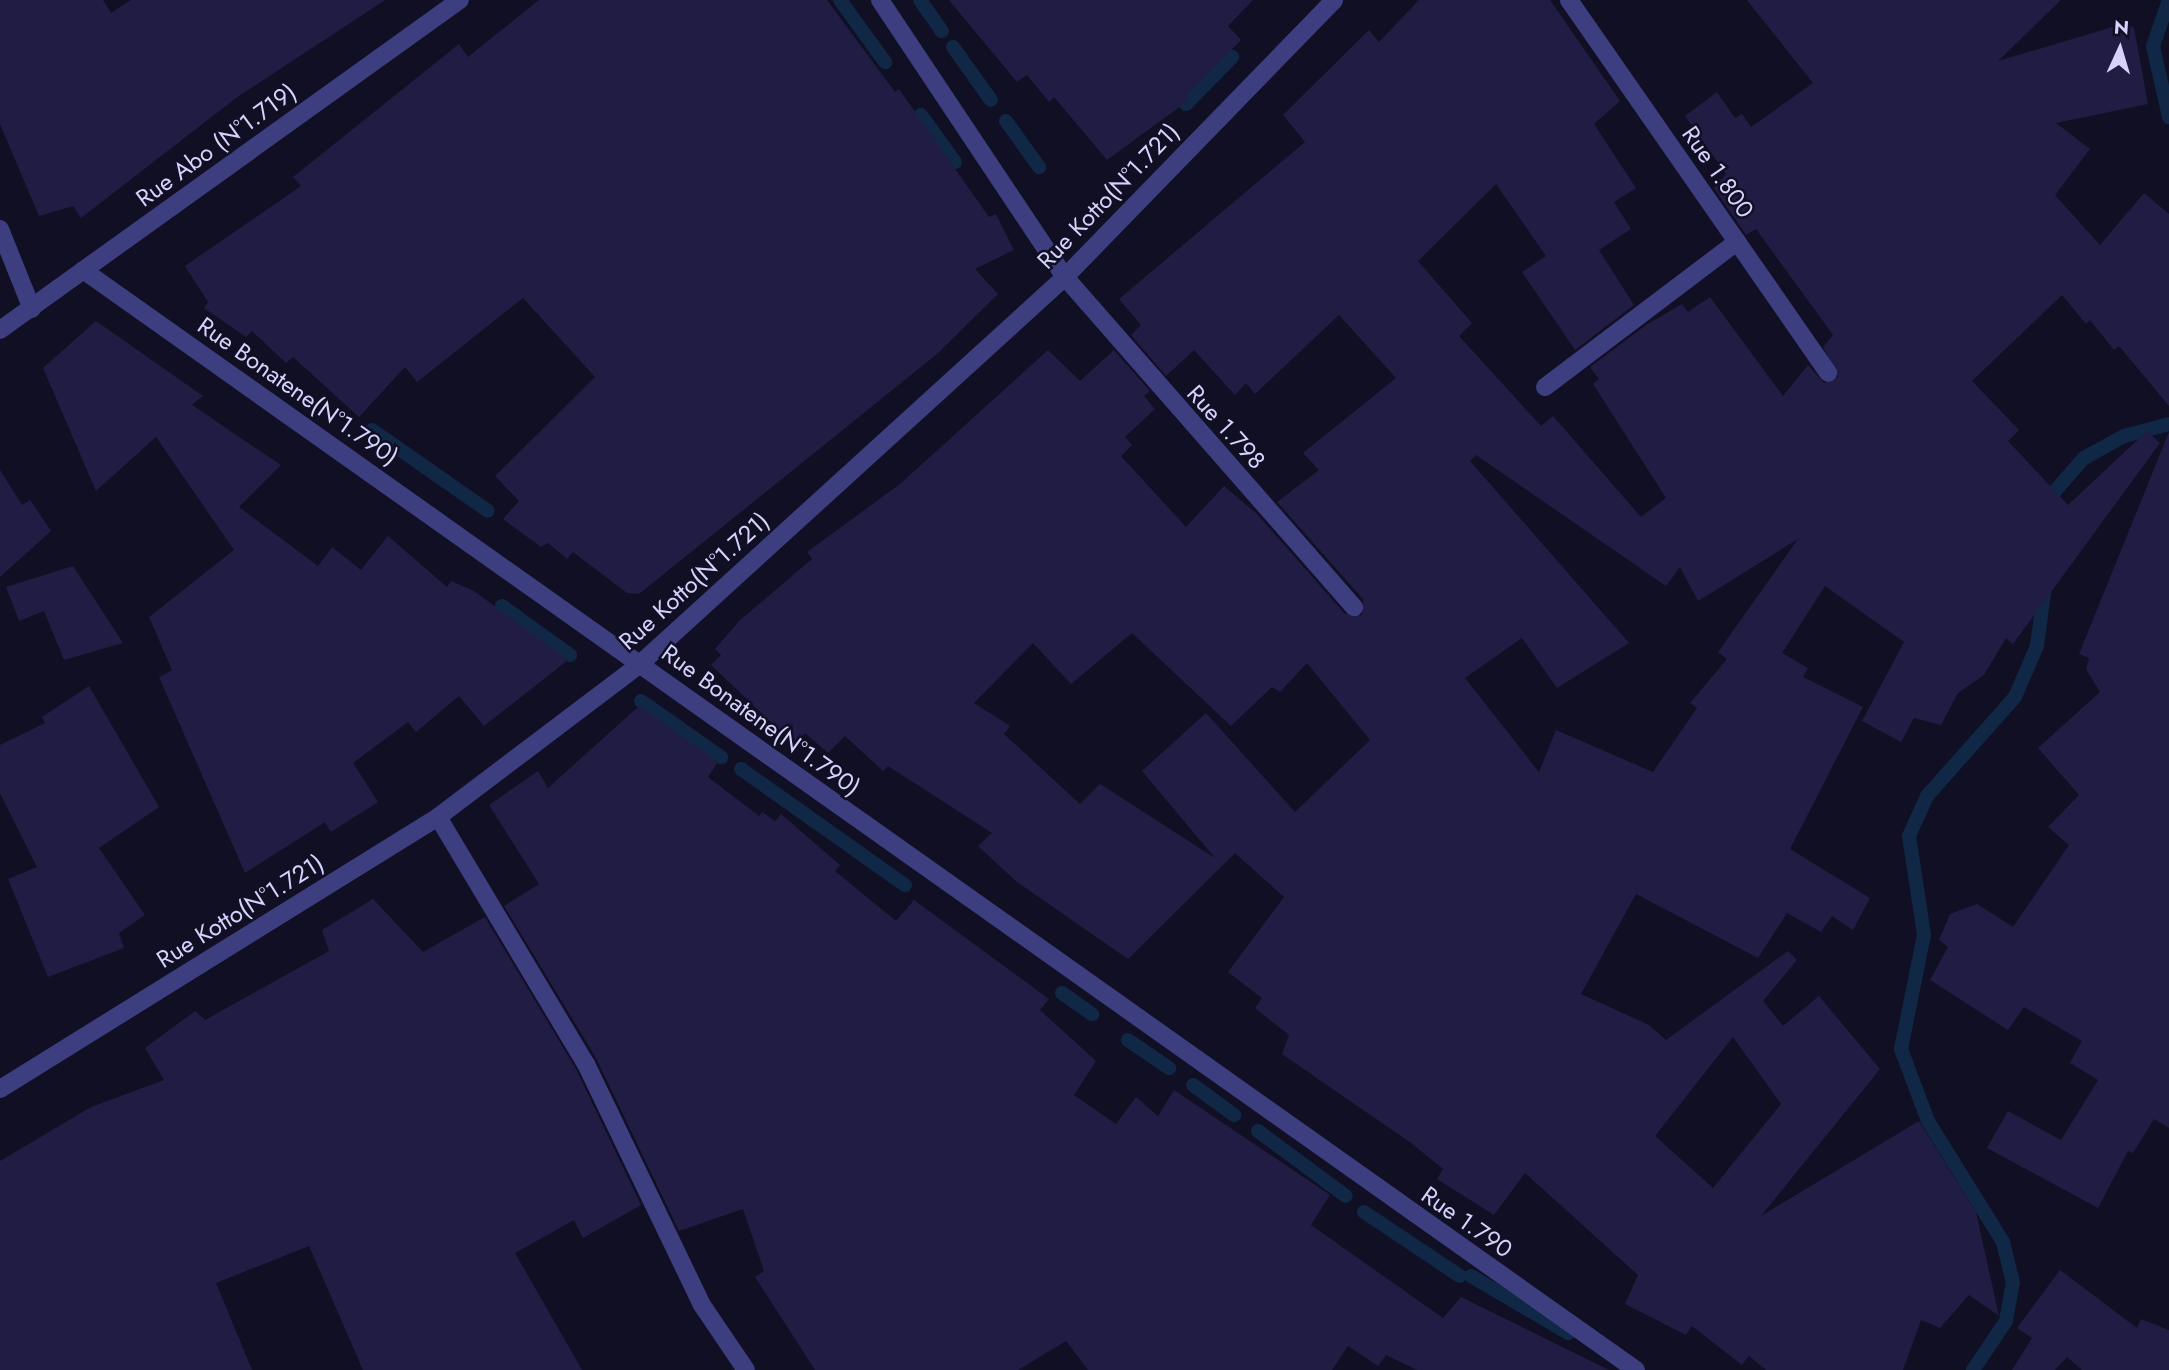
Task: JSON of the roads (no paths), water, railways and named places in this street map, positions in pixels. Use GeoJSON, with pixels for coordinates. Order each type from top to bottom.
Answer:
{"type":"FeatureCollection","features":[{"type":"Feature","properties":{"kind":"street","name":"Rue Abo (N°1.719)"},"geometry":{"type":"LineString","coordinates":[[0,330],[460,0]]}},
{"type":"Feature","properties":{"kind":"street","name":"Rue 1.798"},"geometry":{"type":"LineString","coordinates":[[880,0],[1065,277],[1354,607]]}},
{"type":"Feature","properties":{"kind":"street","name":"Rue Kotto(N°1.721)"},"geometry":{"type":"LineString","coordinates":[[0,1089],[438,817],[640,664],[1065,277],[1334,0]]}},
{"type":"Feature","properties":{"kind":"street","name":"Rue 1.800"},"geometry":{"type":"LineString","coordinates":[[1569,0],[1828,373]]}},
{"type":"Feature","properties":{"kind":"street"},"geometry":{"type":"LineString","coordinates":[[0,229],[32,309]]}},
{"type":"Feature","properties":{"kind":"street"},"geometry":{"type":"LineString","coordinates":[[1545,387],[1737,242]]}},
{"type":"Feature","properties":{"kind":"street","name":"Rue Bonatene(N°1.790)"},"geometry":{"type":"LineString","coordinates":[[83,270],[1271,1115]]}},
{"type":"Feature","properties":{"kind":"street"},"geometry":{"type":"LineString","coordinates":[[438,817],[586,1065],[702,1305],[746,1370]]}},
{"type":"Feature","properties":{"kind":"street","name":"Rue 1.790"},"geometry":{"type":"LineString","coordinates":[[1271,1115],[1636,1370]]}},
{"type":"Feature","properties":{"kind":"waterway"},"geometry":{"type":"LineString","coordinates":[[840,0],[885,62]]}},
{"type":"Feature","properties":{"kind":"waterway"},"geometry":{"type":"LineString","coordinates":[[920,0],[942,31]]}},
{"type":"Feature","properties":{"kind":"waterway"},"geometry":{"type":"LineString","coordinates":[[2169,0],[2153,46],[2169,117]]}},
{"type":"Feature","properties":{"kind":"waterway"},"geometry":{"type":"LineString","coordinates":[[953,47],[991,100]]}},
{"type":"Feature","properties":{"kind":"waterway"},"geometry":{"type":"LineString","coordinates":[[1186,104],[1232,57]]}},
{"type":"Feature","properties":{"kind":"waterway"},"geometry":{"type":"LineString","coordinates":[[921,115],[955,162]]}},
{"type":"Feature","properties":{"kind":"waterway"},"geometry":{"type":"LineString","coordinates":[[1006,121],[1039,167]]}},
{"type":"Feature","properties":{"kind":"waterway"},"geometry":{"type":"LineString","coordinates":[[2049,509],[2055,491],[2084,458],[2124,436],[2169,424]]}},
{"type":"Feature","properties":{"kind":"waterway"},"geometry":{"type":"LineString","coordinates":[[372,430],[488,511]]}},
{"type":"Feature","properties":{"kind":"waterway"},"geometry":{"type":"LineString","coordinates":[[1973,1370],[2006,1321],[2013,1283],[2003,1242],[1928,1121],[1901,1049],[1924,935],[1909,836],[1927,796],[2015,697],[2037,646],[2045,585]]}},
{"type":"Feature","properties":{"kind":"waterway"},"geometry":{"type":"LineString","coordinates":[[502,606],[570,655]]}},
{"type":"Feature","properties":{"kind":"waterway"},"geometry":{"type":"LineString","coordinates":[[641,701],[721,757]]}},
{"type":"Feature","properties":{"kind":"waterway"},"geometry":{"type":"LineString","coordinates":[[741,769],[905,885]]}},
{"type":"Feature","properties":{"kind":"waterway"},"geometry":{"type":"LineString","coordinates":[[1062,993],[1092,1014]]}},
{"type":"Feature","properties":{"kind":"waterway"},"geometry":{"type":"LineString","coordinates":[[1128,1040],[1169,1068]]}},
{"type":"Feature","properties":{"kind":"waterway"},"geometry":{"type":"LineString","coordinates":[[1193,1085],[1234,1115]]}},
{"type":"Feature","properties":{"kind":"waterway"},"geometry":{"type":"LineString","coordinates":[[1258,1131],[1346,1196]]}},
{"type":"Feature","properties":{"kind":"waterway"},"geometry":{"type":"LineString","coordinates":[[1364,1212],[1460,1276]]}},
{"type":"Feature","properties":{"kind":"waterway"},"geometry":{"type":"LineString","coordinates":[[1471,1276],[1568,1333]]}}]}
